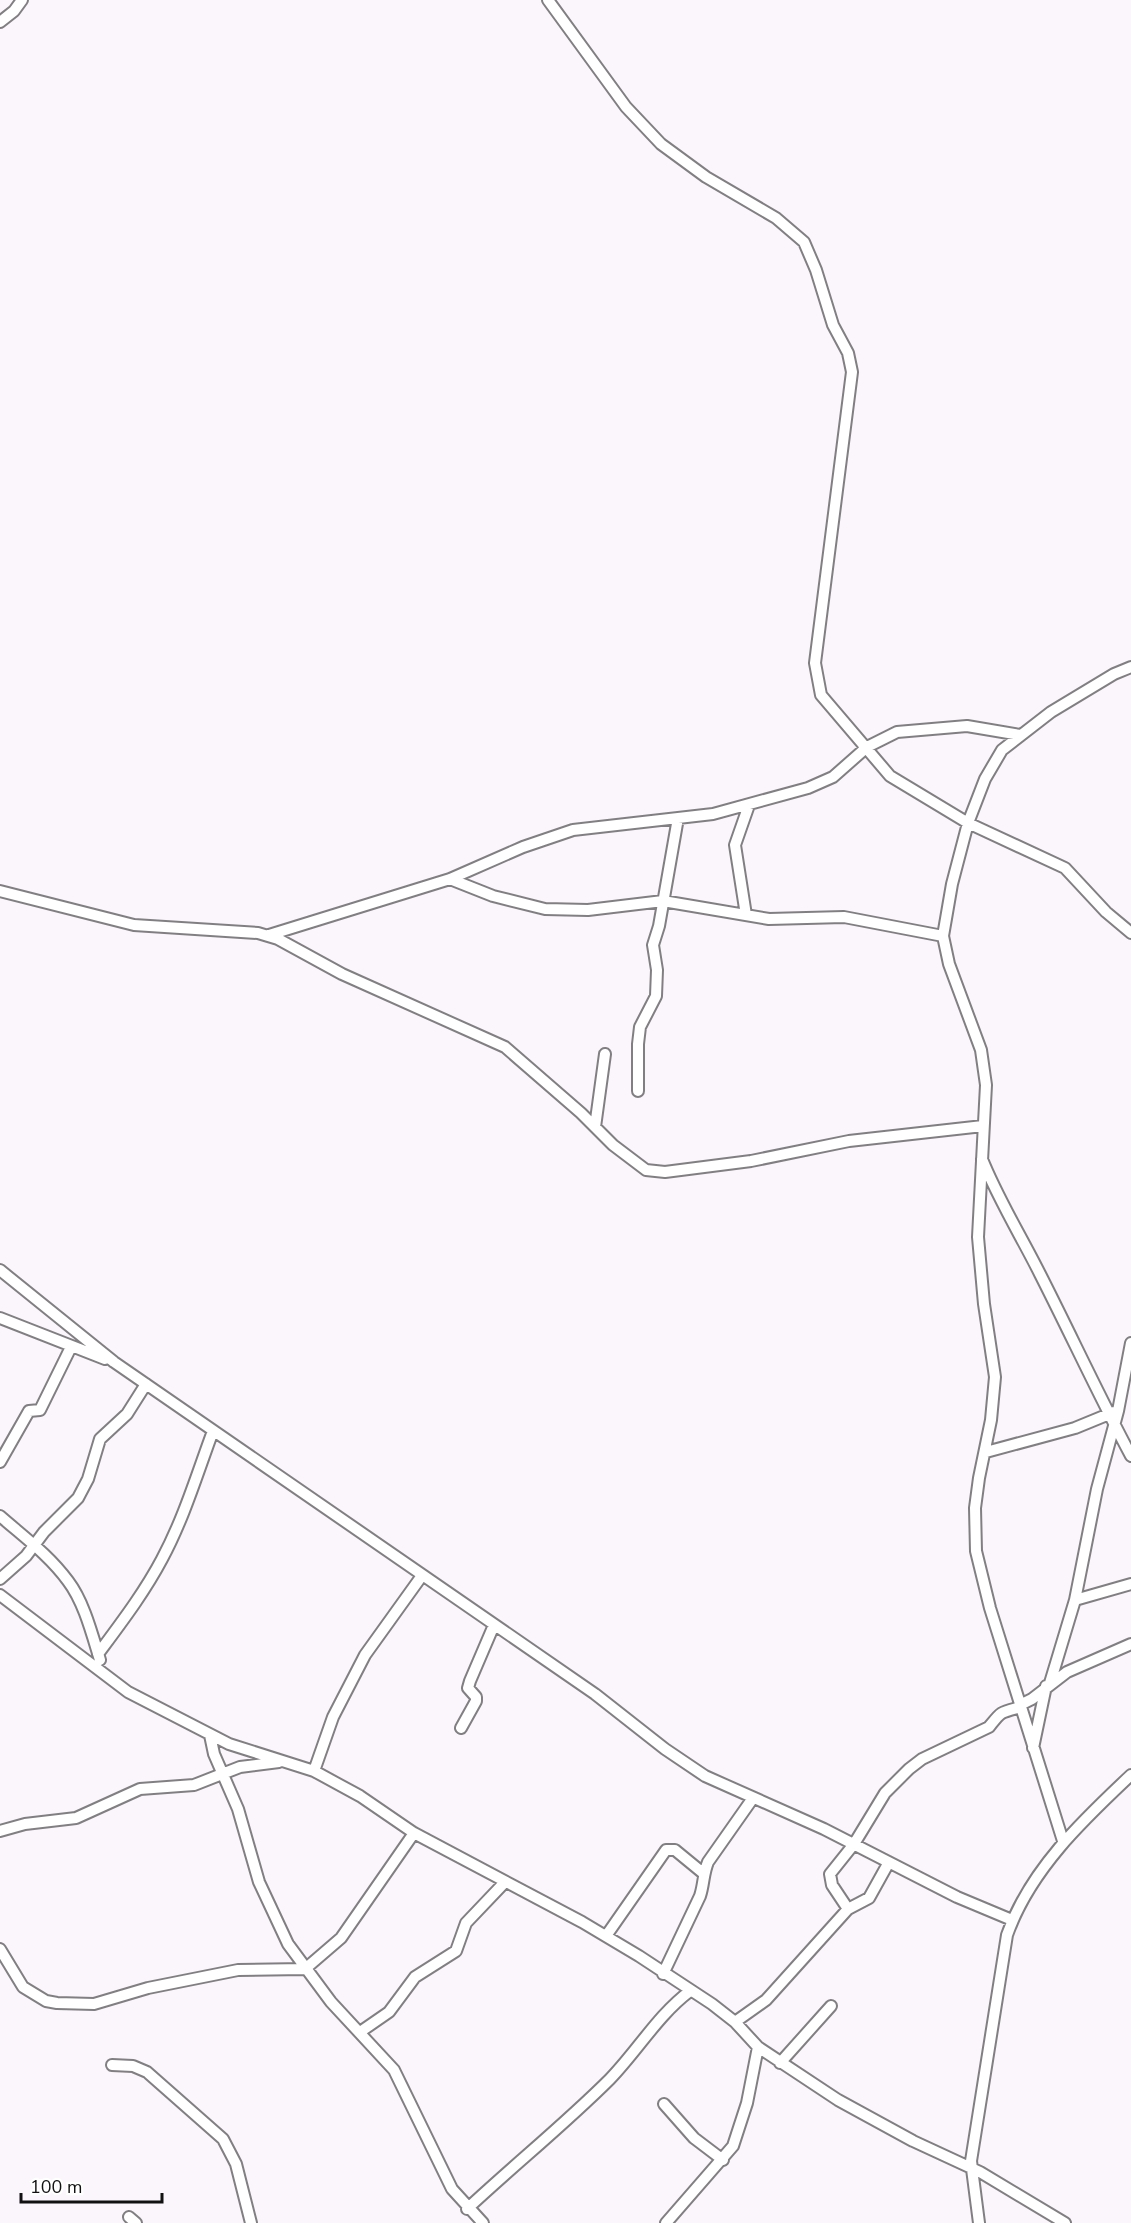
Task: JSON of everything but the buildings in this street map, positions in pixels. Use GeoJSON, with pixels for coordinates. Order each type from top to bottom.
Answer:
{"type":"FeatureCollection","features":[{"type":"Feature","properties":{"kind":"street"},"geometry":{"type":"LineString","coordinates":[[0,22],[14,11],[22,0]]}},
{"type":"Feature","properties":{"kind":"street"},"geometry":{"type":"LineString","coordinates":[[548,0],[621,101],[648,132],[690,166],[787,225],[804,243],[811,256],[826,305],[848,353],[852,372],[815,675],[821,695],[867,747],[882,770],[892,778],[968,823],[1065,868],[1106,912],[1131,933]]}},
{"type":"Feature","properties":{"kind":"street"},"geometry":{"type":"LineString","coordinates":[[1063,1841],[1020,1706],[976,1551],[975,1508],[979,1478],[986,1452],[995,1377],[984,1304],[978,1236],[986,1085],[981,1050],[949,964],[943,936],[952,884],[968,823],[991,767],[1002,750],[1082,692],[1131,667]]}},
{"type":"Feature","properties":{"kind":"street"},"geometry":{"type":"LineString","coordinates":[[0,891],[134,925],[268,935],[450,879],[523,847],[573,830],[713,814],[822,783],[833,777],[867,747],[897,732],[939,726],[986,728],[1020,735]]}},
{"type":"Feature","properties":{"kind":"street"},"geometry":{"type":"LineString","coordinates":[[746,915],[735,845],[749,805]]}},
{"type":"Feature","properties":{"kind":"street"},"geometry":{"type":"LineString","coordinates":[[638,1091],[640,1027],[656,996],[657,970],[652,945],[663,901],[678,818]]}},
{"type":"Feature","properties":{"kind":"street"},"geometry":{"type":"LineString","coordinates":[[450,879],[493,896],[545,909],[588,910],[663,901],[769,919],[844,916],[943,936]]}},
{"type":"Feature","properties":{"kind":"street"},"geometry":{"type":"LineString","coordinates":[[268,935],[342,974],[499,1044],[640,1166],[665,1172],[754,1161],[849,1141],[983,1126]]}},
{"type":"Feature","properties":{"kind":"street"},"geometry":{"type":"LineString","coordinates":[[595,1127],[605,1054]]}},
{"type":"Feature","properties":{"kind":"street"},"geometry":{"type":"LineString","coordinates":[[981,1156],[999,1197],[1114,1416],[1131,1456]]}},
{"type":"Feature","properties":{"kind":"street"},"geometry":{"type":"LineString","coordinates":[[0,1270],[114,1362],[421,1576],[596,1694],[685,1764],[705,1776],[854,1844],[957,1897],[1012,1920]]}},
{"type":"Feature","properties":{"kind":"street"},"geometry":{"type":"LineString","coordinates":[[0,1318],[114,1362]]}},
{"type":"Feature","properties":{"kind":"street"},"geometry":{"type":"LineString","coordinates":[[1033,1748],[1048,1685],[1075,1600],[1097,1489],[1131,1343]]}},
{"type":"Feature","properties":{"kind":"street"},"geometry":{"type":"LineString","coordinates":[[0,1462],[29,1411],[39,1410],[71,1347]]}},
{"type":"Feature","properties":{"kind":"street"},"geometry":{"type":"LineString","coordinates":[[0,1579],[36,1545],[44,1532],[78,1498],[88,1479],[100,1439],[127,1414],[146,1384]]}},
{"type":"Feature","properties":{"kind":"street"},"geometry":{"type":"LineString","coordinates":[[986,1452],[1114,1416]]}},
{"type":"Feature","properties":{"kind":"street"},"geometry":{"type":"LineString","coordinates":[[98,1654],[138,1600],[163,1557],[186,1507],[213,1431]]}},
{"type":"Feature","properties":{"kind":"street"},"geometry":{"type":"LineString","coordinates":[[0,1516],[36,1545],[69,1582],[76,1594],[105,1674]]}},
{"type":"Feature","properties":{"kind":"street"},"geometry":{"type":"LineString","coordinates":[[314,1771],[333,1717],[365,1655],[421,1576]]}},
{"type":"Feature","properties":{"kind":"street"},"geometry":{"type":"LineString","coordinates":[[1075,1600],[1131,1584]]}},
{"type":"Feature","properties":{"kind":"street"},"geometry":{"type":"LineString","coordinates":[[0,1595],[128,1692],[229,1744],[314,1771],[360,1796],[414,1833],[606,1936],[712,2004],[735,2022],[758,2047],[780,2063],[884,2126],[939,2154],[971,2167],[1065,2223]]}},
{"type":"Feature","properties":{"kind":"street"},"geometry":{"type":"LineString","coordinates":[[461,1728],[476,1698],[469,1690],[470,1681],[494,1624]]}},
{"type":"Feature","properties":{"kind":"street"},"geometry":{"type":"LineString","coordinates":[[848,1909],[829,1876],[832,1868],[854,1844],[885,1793],[915,1764],[988,1727],[993,1718],[1001,1712],[1029,1702],[1048,1685],[1083,1664],[1131,1644]]}},
{"type":"Feature","properties":{"kind":"street"},"geometry":{"type":"LineString","coordinates":[[210,1735],[214,1754],[238,1809],[253,1864],[266,1899],[288,1944],[331,2002],[394,2070],[448,2181],[467,2209],[483,2223]]}},
{"type":"Feature","properties":{"kind":"street"},"geometry":{"type":"LineString","coordinates":[[0,1831],[25,1824],[76,1818],[140,1789],[194,1785],[240,1767],[288,1761]]}},
{"type":"Feature","properties":{"kind":"street"},"geometry":{"type":"LineString","coordinates":[[979,2223],[971,2167],[998,1982],[1012,1920],[1063,1841],[1131,1776]]}},
{"type":"Feature","properties":{"kind":"street"},"geometry":{"type":"LineString","coordinates":[[663,1974],[700,1896],[703,1873],[713,1854],[753,1798]]}},
{"type":"Feature","properties":{"kind":"street"},"geometry":{"type":"LineString","coordinates":[[0,1949],[23,1987],[46,2001],[57,2004],[94,2004],[148,1988],[238,1970],[305,1969],[341,1938],[414,1833]]}},
{"type":"Feature","properties":{"kind":"street"},"geometry":{"type":"LineString","coordinates":[[606,1936],[666,1850],[678,1852],[703,1873]]}},
{"type":"Feature","properties":{"kind":"street"},"geometry":{"type":"LineString","coordinates":[[735,2022],[766,2000],[848,1909],[870,1898],[889,1862]]}},
{"type":"Feature","properties":{"kind":"street"},"geometry":{"type":"LineString","coordinates":[[360,2032],[389,2012],[415,1977],[456,1951],[466,1923],[505,1882]]}},
{"type":"Feature","properties":{"kind":"street"},"geometry":{"type":"LineString","coordinates":[[467,2209],[599,2090],[639,2047],[667,2011],[690,1991]]}},
{"type":"Feature","properties":{"kind":"street"},"geometry":{"type":"LineString","coordinates":[[780,2063],[831,2006]]}},
{"type":"Feature","properties":{"kind":"street"},"geometry":{"type":"LineString","coordinates":[[666,2223],[733,2146],[742,2123],[758,2047]]}},
{"type":"Feature","properties":{"kind":"street"},"geometry":{"type":"LineString","coordinates":[[112,2065],[133,2066],[147,2072],[215,2129],[236,2164],[251,2223]]}},
{"type":"Feature","properties":{"kind":"street"},"geometry":{"type":"LineString","coordinates":[[664,2104],[694,2138],[723,2160]]}}]}
